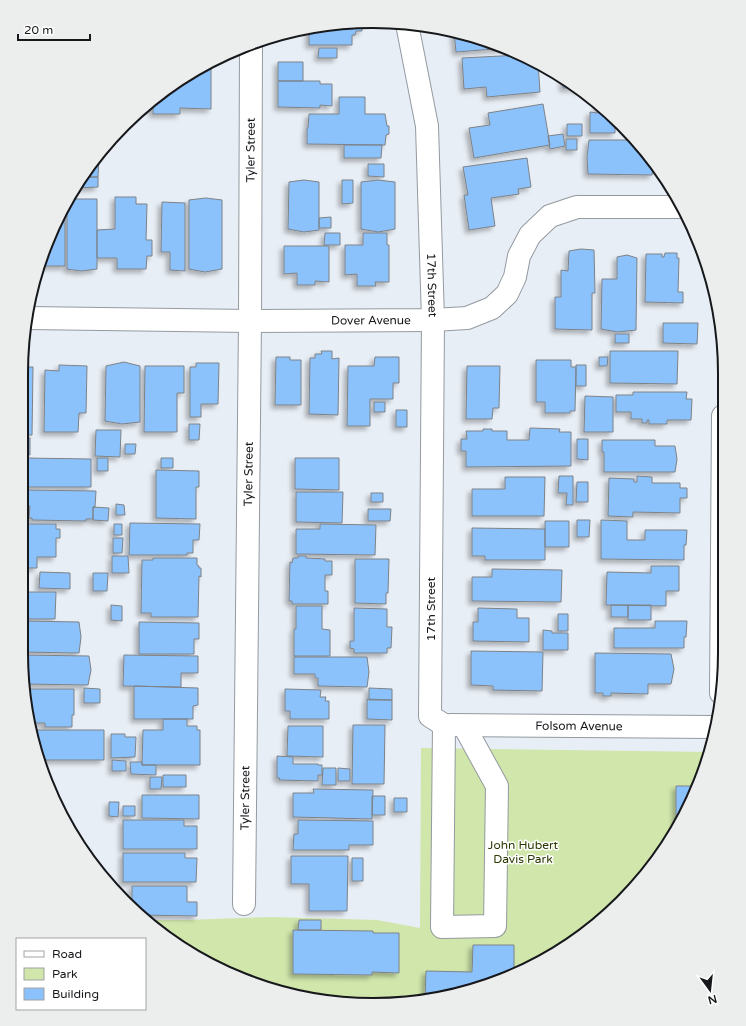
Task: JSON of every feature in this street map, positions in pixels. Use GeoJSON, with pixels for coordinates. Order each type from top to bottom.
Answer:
{"type":"FeatureCollection","features":[{"type":"Feature","properties":{"kind":"street","name":"17th Street"},"geometry":{"type":"LineString","coordinates":[[409,30],[428,126],[433,320],[430,716],[454,725],[497,786],[495,926],[442,927],[454,725]]}},
{"type":"Feature","properties":{"kind":"street","name":"Tyler Street"},"geometry":{"type":"LineString","coordinates":[[244,904],[252,50]]}},
{"type":"Feature","properties":{"kind":"street","name":"Dover Avenue"},"geometry":{"type":"LineString","coordinates":[[33,318],[250,321],[433,320],[468,318],[492,308],[507,294],[515,277],[519,256],[530,235],[550,216],[577,207],[675,207]]}},
{"type":"Feature","properties":{"kind":"street","name":"Folsom Avenue"},"geometry":{"type":"LineString","coordinates":[[454,725],[709,727]]}},
{"type":"Feature","properties":{"kind":"green space","name":"John Hubert Davis Park"},"geometry":{"type":"Polygon","coordinates":[[[421,748],[703,752],[692,785],[672,826],[647,863],[617,897],[583,927],[546,952],[505,972],[484,980],[440,991],[396,997],[350,997],[306,991],[262,980],[241,972],[200,952],[181,940],[155,920],[272,917],[377,920],[420,928],[421,748]]]}},
{"type":"Feature","properties":{"kind":"building"},"geometry":{"type":"Polygon","coordinates":[[[362,28],[362,31],[356,31],[355,35],[352,35],[352,45],[309,45],[309,34],[328,31],[362,28]]]}},
{"type":"Feature","properties":{"kind":"building"},"geometry":{"type":"Polygon","coordinates":[[[455,38],[492,49],[456,52],[455,38]]]}},
{"type":"Feature","properties":{"kind":"building"},"geometry":{"type":"Polygon","coordinates":[[[319,48],[337,48],[337,58],[318,58],[319,48]]]}},
{"type":"Feature","properties":{"kind":"building"},"geometry":{"type":"Polygon","coordinates":[[[508,56],[538,70],[540,92],[487,97],[486,87],[464,89],[462,58],[508,56]]]}},
{"type":"Feature","properties":{"kind":"building"},"geometry":{"type":"Polygon","coordinates":[[[278,62],[303,62],[303,81],[278,81],[278,62]]]}},
{"type":"Feature","properties":{"kind":"building"},"geometry":{"type":"Polygon","coordinates":[[[211,69],[211,109],[180,108],[180,114],[153,114],[153,108],[181,86],[211,69]]]}},
{"type":"Feature","properties":{"kind":"building"},"geometry":{"type":"Polygon","coordinates":[[[278,81],[320,81],[320,84],[332,84],[332,106],[320,105],[320,108],[278,107],[278,81]]]}},
{"type":"Feature","properties":{"kind":"building"},"geometry":{"type":"Polygon","coordinates":[[[339,97],[365,97],[365,114],[385,114],[387,126],[389,126],[389,134],[386,135],[385,145],[307,144],[309,114],[339,114],[339,97]]]}},
{"type":"Feature","properties":{"kind":"building"},"geometry":{"type":"Polygon","coordinates":[[[543,104],[550,145],[474,158],[469,128],[490,125],[488,113],[543,104]]]}},
{"type":"Feature","properties":{"kind":"building"},"geometry":{"type":"Polygon","coordinates":[[[590,112],[598,113],[615,127],[615,133],[590,133],[590,112]]]}},
{"type":"Feature","properties":{"kind":"building"},"geometry":{"type":"Polygon","coordinates":[[[567,124],[582,124],[582,136],[567,136],[567,124]]]}},
{"type":"Feature","properties":{"kind":"building"},"geometry":{"type":"Polygon","coordinates":[[[563,134],[565,146],[550,149],[548,136],[563,134]]]}},
{"type":"Feature","properties":{"kind":"building"},"geometry":{"type":"Polygon","coordinates":[[[566,139],[577,139],[577,150],[566,150],[566,139]]]}},
{"type":"Feature","properties":{"kind":"building"},"geometry":{"type":"Polygon","coordinates":[[[589,140],[627,140],[647,163],[653,171],[652,175],[588,174],[587,157],[589,140]]]}},
{"type":"Feature","properties":{"kind":"building"},"geometry":{"type":"Polygon","coordinates":[[[344,145],[382,145],[381,158],[344,158],[344,145]]]}},
{"type":"Feature","properties":{"kind":"building"},"geometry":{"type":"Polygon","coordinates":[[[527,158],[531,187],[518,189],[519,194],[491,198],[495,226],[469,230],[464,195],[468,195],[463,167],[527,158]]]}},
{"type":"Feature","properties":{"kind":"building"},"geometry":{"type":"Polygon","coordinates":[[[99,163],[98,177],[89,177],[99,163]]]}},
{"type":"Feature","properties":{"kind":"building"},"geometry":{"type":"Polygon","coordinates":[[[368,164],[384,164],[384,177],[368,176],[368,164]]]}},
{"type":"Feature","properties":{"kind":"building"},"geometry":{"type":"Polygon","coordinates":[[[89,177],[98,177],[98,187],[82,188],[89,177]]]}},
{"type":"Feature","properties":{"kind":"building"},"geometry":{"type":"Polygon","coordinates":[[[304,180],[319,182],[319,230],[304,232],[288,229],[289,182],[304,180]]]}},
{"type":"Feature","properties":{"kind":"building"},"geometry":{"type":"Polygon","coordinates":[[[342,180],[353,180],[353,203],[342,204],[342,180]]]}},
{"type":"Feature","properties":{"kind":"building"},"geometry":{"type":"Polygon","coordinates":[[[378,180],[395,182],[395,229],[378,232],[361,229],[361,182],[378,180]]]}},
{"type":"Feature","properties":{"kind":"building"},"geometry":{"type":"Polygon","coordinates":[[[115,197],[136,197],[136,204],[147,204],[146,240],[152,240],[152,256],[147,256],[146,269],[117,269],[117,258],[97,258],[97,230],[115,229],[115,197]]]}},
{"type":"Feature","properties":{"kind":"building"},"geometry":{"type":"Polygon","coordinates":[[[206,198],[222,200],[222,269],[205,272],[189,269],[189,200],[206,198]]]}},
{"type":"Feature","properties":{"kind":"building"},"geometry":{"type":"Polygon","coordinates":[[[75,199],[97,199],[97,269],[81,271],[67,269],[67,214],[75,199]]]}},
{"type":"Feature","properties":{"kind":"building"},"geometry":{"type":"Polygon","coordinates":[[[162,202],[185,203],[185,271],[170,270],[170,252],[161,252],[162,202]]]}},
{"type":"Feature","properties":{"kind":"building"},"geometry":{"type":"Polygon","coordinates":[[[331,217],[331,228],[319,228],[319,218],[331,217]]]}},
{"type":"Feature","properties":{"kind":"building"},"geometry":{"type":"Polygon","coordinates":[[[65,218],[65,266],[45,266],[54,241],[65,218]]]}},
{"type":"Feature","properties":{"kind":"building"},"geometry":{"type":"Polygon","coordinates":[[[325,233],[340,233],[340,245],[324,245],[325,233]]]}},
{"type":"Feature","properties":{"kind":"building"},"geometry":{"type":"Polygon","coordinates":[[[363,233],[387,233],[387,245],[389,245],[389,282],[375,282],[376,286],[357,286],[357,274],[345,275],[345,245],[363,245],[363,233]]]}},
{"type":"Feature","properties":{"kind":"building"},"geometry":{"type":"Polygon","coordinates":[[[284,246],[329,246],[329,282],[315,281],[315,285],[297,285],[297,273],[284,274],[284,246]]]}},
{"type":"Feature","properties":{"kind":"building"},"geometry":{"type":"Polygon","coordinates":[[[581,249],[594,250],[595,293],[592,293],[592,330],[555,329],[555,297],[561,297],[561,270],[568,271],[569,251],[581,249]]]}},
{"type":"Feature","properties":{"kind":"building"},"geometry":{"type":"Polygon","coordinates":[[[665,253],[677,253],[677,258],[679,258],[678,292],[683,292],[683,303],[645,302],[646,254],[662,254],[662,257],[664,257],[665,253]]]}},
{"type":"Feature","properties":{"kind":"building"},"geometry":{"type":"Polygon","coordinates":[[[627,255],[637,258],[636,330],[618,332],[601,329],[602,279],[617,279],[617,257],[627,255]]]}},
{"type":"Feature","properties":{"kind":"building"},"geometry":{"type":"Polygon","coordinates":[[[663,323],[698,323],[697,344],[663,343],[663,323]]]}},
{"type":"Feature","properties":{"kind":"building"},"geometry":{"type":"Polygon","coordinates":[[[615,334],[629,334],[629,343],[615,343],[615,334]]]}},
{"type":"Feature","properties":{"kind":"building"},"geometry":{"type":"Polygon","coordinates":[[[321,351],[332,351],[332,359],[339,358],[338,415],[309,414],[310,358],[315,358],[315,354],[322,354],[321,351]]]}},
{"type":"Feature","properties":{"kind":"building"},"geometry":{"type":"Polygon","coordinates":[[[610,351],[678,351],[677,384],[610,383],[610,351]]]}},
{"type":"Feature","properties":{"kind":"building"},"geometry":{"type":"Polygon","coordinates":[[[276,357],[290,357],[290,360],[301,360],[301,405],[275,405],[276,357]]]}},
{"type":"Feature","properties":{"kind":"building"},"geometry":{"type":"Polygon","coordinates":[[[375,357],[399,357],[399,383],[393,383],[393,399],[370,399],[370,426],[347,426],[348,366],[374,366],[375,357]]]}},
{"type":"Feature","properties":{"kind":"building"},"geometry":{"type":"Polygon","coordinates":[[[599,357],[608,357],[607,366],[599,366],[599,357]]]}},
{"type":"Feature","properties":{"kind":"building"},"geometry":{"type":"Polygon","coordinates":[[[536,360],[571,360],[571,367],[576,367],[575,411],[570,411],[570,413],[545,413],[545,402],[536,402],[536,360]]]}},
{"type":"Feature","properties":{"kind":"building"},"geometry":{"type":"Polygon","coordinates":[[[124,362],[140,366],[140,422],[122,424],[105,421],[106,366],[124,362]]]}},
{"type":"Feature","properties":{"kind":"building"},"geometry":{"type":"Polygon","coordinates":[[[196,363],[219,363],[218,404],[201,404],[201,417],[190,417],[190,367],[196,367],[196,363]]]}},
{"type":"Feature","properties":{"kind":"building"},"geometry":{"type":"Polygon","coordinates":[[[59,365],[87,366],[86,413],[79,413],[78,432],[44,432],[45,370],[59,371],[59,365]]]}},
{"type":"Feature","properties":{"kind":"building"},"geometry":{"type":"Polygon","coordinates":[[[576,365],[586,365],[586,386],[576,386],[576,365]]]}},
{"type":"Feature","properties":{"kind":"building"},"geometry":{"type":"Polygon","coordinates":[[[145,366],[184,366],[184,393],[177,393],[177,432],[144,432],[145,366]]]}},
{"type":"Feature","properties":{"kind":"building"},"geometry":{"type":"Polygon","coordinates":[[[467,366],[500,366],[499,408],[493,408],[492,419],[466,419],[467,366]]]}},
{"type":"Feature","properties":{"kind":"building"},"geometry":{"type":"Polygon","coordinates":[[[28,367],[33,367],[32,435],[28,435],[28,367]]]}},
{"type":"Feature","properties":{"kind":"building"},"geometry":{"type":"Polygon","coordinates":[[[633,392],[687,392],[686,399],[692,399],[691,420],[667,420],[667,424],[649,424],[649,420],[647,420],[647,423],[642,423],[642,419],[631,419],[631,412],[616,412],[616,395],[633,395],[633,392]]]}},
{"type":"Feature","properties":{"kind":"building"},"geometry":{"type":"Polygon","coordinates":[[[585,396],[613,397],[613,432],[584,432],[585,396]]]}},
{"type":"Feature","properties":{"kind":"building"},"geometry":{"type":"Polygon","coordinates":[[[374,402],[385,402],[385,412],[374,412],[374,402]]]}},
{"type":"Feature","properties":{"kind":"building"},"geometry":{"type":"Polygon","coordinates":[[[396,410],[407,410],[407,427],[396,427],[396,410]]]}},
{"type":"Feature","properties":{"kind":"building"},"geometry":{"type":"Polygon","coordinates":[[[189,424],[200,424],[199,440],[189,440],[189,424]]]}},
{"type":"Feature","properties":{"kind":"building"},"geometry":{"type":"Polygon","coordinates":[[[530,428],[560,429],[559,432],[571,432],[571,466],[466,467],[466,451],[461,451],[461,439],[467,439],[466,431],[483,431],[483,429],[492,429],[492,431],[507,431],[507,440],[529,440],[530,428]]]}},
{"type":"Feature","properties":{"kind":"building"},"geometry":{"type":"Polygon","coordinates":[[[96,430],[121,430],[120,457],[95,456],[96,430]]]}},
{"type":"Feature","properties":{"kind":"building"},"geometry":{"type":"Polygon","coordinates":[[[28,438],[30,438],[30,455],[28,455],[28,438]]]}},
{"type":"Feature","properties":{"kind":"building"},"geometry":{"type":"Polygon","coordinates":[[[577,439],[588,439],[588,460],[577,459],[577,439]]]}},
{"type":"Feature","properties":{"kind":"building"},"geometry":{"type":"Polygon","coordinates":[[[602,440],[655,440],[655,446],[675,446],[677,459],[675,472],[604,472],[604,452],[602,452],[602,440]]]}},
{"type":"Feature","properties":{"kind":"building"},"geometry":{"type":"Polygon","coordinates":[[[125,444],[136,444],[135,454],[125,454],[125,444]]]}},
{"type":"Feature","properties":{"kind":"building"},"geometry":{"type":"Polygon","coordinates":[[[28,458],[91,459],[91,487],[28,487],[28,458]]]}},
{"type":"Feature","properties":{"kind":"building"},"geometry":{"type":"Polygon","coordinates":[[[97,458],[108,458],[108,471],[97,471],[97,458]]]}},
{"type":"Feature","properties":{"kind":"building"},"geometry":{"type":"Polygon","coordinates":[[[161,458],[173,458],[173,468],[161,468],[161,458]]]}},
{"type":"Feature","properties":{"kind":"building"},"geometry":{"type":"Polygon","coordinates":[[[295,458],[339,458],[339,490],[295,489],[295,458]]]}},
{"type":"Feature","properties":{"kind":"building"},"geometry":{"type":"Polygon","coordinates":[[[156,470],[199,471],[199,487],[196,487],[196,519],[156,518],[156,470]]]}},
{"type":"Feature","properties":{"kind":"building"},"geometry":{"type":"Polygon","coordinates":[[[559,476],[573,476],[573,505],[566,505],[567,493],[558,493],[559,476]]]}},
{"type":"Feature","properties":{"kind":"building"},"geometry":{"type":"Polygon","coordinates":[[[637,476],[652,477],[652,483],[680,483],[680,488],[687,488],[687,498],[680,498],[680,513],[633,512],[633,517],[608,516],[609,478],[634,479],[634,482],[637,482],[637,476]]]}},
{"type":"Feature","properties":{"kind":"building"},"geometry":{"type":"Polygon","coordinates":[[[505,477],[545,477],[544,516],[472,516],[472,489],[505,489],[505,477]]]}},
{"type":"Feature","properties":{"kind":"building"},"geometry":{"type":"Polygon","coordinates":[[[577,482],[588,482],[588,502],[576,502],[577,482]]]}},
{"type":"Feature","properties":{"kind":"building"},"geometry":{"type":"Polygon","coordinates":[[[28,490],[96,491],[95,507],[93,507],[93,519],[86,519],[86,521],[32,520],[32,518],[29,518],[30,506],[28,506],[28,490]]]}},
{"type":"Feature","properties":{"kind":"building"},"geometry":{"type":"Polygon","coordinates":[[[296,492],[343,492],[342,523],[296,522],[296,492]]]}},
{"type":"Feature","properties":{"kind":"building"},"geometry":{"type":"Polygon","coordinates":[[[371,493],[383,493],[383,502],[371,502],[371,493]]]}},
{"type":"Feature","properties":{"kind":"building"},"geometry":{"type":"Polygon","coordinates":[[[116,504],[124,505],[125,515],[116,515],[116,504]]]}},
{"type":"Feature","properties":{"kind":"building"},"geometry":{"type":"Polygon","coordinates":[[[93,507],[109,508],[108,521],[93,520],[93,507]]]}},
{"type":"Feature","properties":{"kind":"building"},"geometry":{"type":"Polygon","coordinates":[[[368,509],[391,509],[390,521],[368,521],[368,509]]]}},
{"type":"Feature","properties":{"kind":"building"},"geometry":{"type":"Polygon","coordinates":[[[577,520],[590,520],[589,537],[577,537],[577,520]]]}},
{"type":"Feature","properties":{"kind":"building"},"geometry":{"type":"Polygon","coordinates":[[[601,520],[627,521],[627,540],[645,540],[645,530],[687,530],[686,545],[684,545],[684,560],[601,559],[601,520]]]}},
{"type":"Feature","properties":{"kind":"building"},"geometry":{"type":"Polygon","coordinates":[[[545,521],[569,521],[569,547],[545,547],[545,521]]]}},
{"type":"Feature","properties":{"kind":"building"},"geometry":{"type":"Polygon","coordinates":[[[130,523],[200,524],[199,540],[193,540],[193,553],[187,553],[187,555],[129,555],[130,523]]]}},
{"type":"Feature","properties":{"kind":"building"},"geometry":{"type":"Polygon","coordinates":[[[28,524],[56,524],[56,529],[60,529],[60,538],[56,538],[56,557],[37,557],[37,568],[28,568],[28,524]]]}},
{"type":"Feature","properties":{"kind":"building"},"geometry":{"type":"Polygon","coordinates":[[[114,524],[122,524],[122,535],[114,535],[114,524]]]}},
{"type":"Feature","properties":{"kind":"building"},"geometry":{"type":"Polygon","coordinates":[[[320,524],[376,525],[375,555],[296,554],[296,529],[320,529],[320,524]]]}},
{"type":"Feature","properties":{"kind":"building"},"geometry":{"type":"Polygon","coordinates":[[[472,528],[545,529],[545,560],[485,560],[485,556],[472,556],[472,528]]]}},
{"type":"Feature","properties":{"kind":"building"},"geometry":{"type":"Polygon","coordinates":[[[113,538],[123,538],[122,553],[113,553],[113,538]]]}},
{"type":"Feature","properties":{"kind":"building"},"geometry":{"type":"Polygon","coordinates":[[[112,556],[128,556],[129,573],[112,573],[112,556]]]}},
{"type":"Feature","properties":{"kind":"building"},"geometry":{"type":"Polygon","coordinates":[[[298,556],[332,561],[332,575],[325,575],[325,591],[328,591],[328,604],[292,604],[292,601],[289,601],[290,562],[292,563],[293,558],[298,558],[298,556]]]}},
{"type":"Feature","properties":{"kind":"building"},"geometry":{"type":"Polygon","coordinates":[[[153,558],[197,558],[197,565],[201,568],[201,577],[199,576],[198,617],[151,617],[151,613],[141,613],[142,560],[153,560],[153,558]]]}},
{"type":"Feature","properties":{"kind":"building"},"geometry":{"type":"Polygon","coordinates":[[[355,559],[389,559],[388,593],[386,593],[386,604],[355,603],[355,559]]]}},
{"type":"Feature","properties":{"kind":"building"},"geometry":{"type":"Polygon","coordinates":[[[651,566],[679,566],[679,591],[666,591],[666,606],[606,605],[607,572],[651,573],[651,566]]]}},
{"type":"Feature","properties":{"kind":"building"},"geometry":{"type":"Polygon","coordinates":[[[492,569],[562,570],[561,602],[472,601],[472,577],[492,577],[492,569]]]}},
{"type":"Feature","properties":{"kind":"building"},"geometry":{"type":"Polygon","coordinates":[[[40,572],[70,573],[70,589],[39,588],[40,572]]]}},
{"type":"Feature","properties":{"kind":"building"},"geometry":{"type":"Polygon","coordinates":[[[93,573],[108,573],[107,591],[93,591],[93,573]]]}},
{"type":"Feature","properties":{"kind":"building"},"geometry":{"type":"Polygon","coordinates":[[[28,592],[56,592],[55,619],[28,619],[28,592]]]}},
{"type":"Feature","properties":{"kind":"building"},"geometry":{"type":"Polygon","coordinates":[[[111,605],[122,606],[122,621],[111,620],[111,605]]]}},
{"type":"Feature","properties":{"kind":"building"},"geometry":{"type":"Polygon","coordinates":[[[611,605],[628,605],[628,617],[611,617],[611,605]]]}},
{"type":"Feature","properties":{"kind":"building"},"geometry":{"type":"Polygon","coordinates":[[[628,605],[651,605],[651,620],[628,620],[628,605]]]}},
{"type":"Feature","properties":{"kind":"building"},"geometry":{"type":"Polygon","coordinates":[[[296,606],[322,606],[322,629],[330,630],[330,656],[294,656],[296,606]]]}},
{"type":"Feature","properties":{"kind":"building"},"geometry":{"type":"Polygon","coordinates":[[[354,608],[387,609],[387,627],[392,627],[391,648],[387,648],[387,653],[354,653],[354,649],[350,648],[350,641],[354,641],[354,608]]]}},
{"type":"Feature","properties":{"kind":"building"},"geometry":{"type":"Polygon","coordinates":[[[478,608],[517,609],[517,618],[529,618],[529,642],[473,641],[473,622],[478,622],[478,608]]]}},
{"type":"Feature","properties":{"kind":"building"},"geometry":{"type":"Polygon","coordinates":[[[558,614],[568,614],[568,631],[558,631],[558,614]]]}},
{"type":"Feature","properties":{"kind":"building"},"geometry":{"type":"Polygon","coordinates":[[[28,621],[79,622],[81,637],[79,653],[28,652],[28,621]]]}},
{"type":"Feature","properties":{"kind":"building"},"geometry":{"type":"Polygon","coordinates":[[[655,621],[687,621],[686,637],[684,637],[684,648],[614,648],[614,628],[655,628],[655,621]]]}},
{"type":"Feature","properties":{"kind":"building"},"geometry":{"type":"Polygon","coordinates":[[[139,622],[199,623],[199,639],[194,639],[194,654],[139,654],[139,622]]]}},
{"type":"Feature","properties":{"kind":"building"},"geometry":{"type":"Polygon","coordinates":[[[543,630],[552,631],[552,633],[568,633],[568,650],[543,650],[543,630]]]}},
{"type":"Feature","properties":{"kind":"building"},"geometry":{"type":"Polygon","coordinates":[[[471,651],[543,652],[542,691],[493,690],[493,686],[471,685],[471,651]]]}},
{"type":"Feature","properties":{"kind":"building"},"geometry":{"type":"Polygon","coordinates":[[[595,653],[671,654],[674,669],[671,684],[648,684],[648,694],[611,693],[611,696],[603,696],[603,693],[595,693],[595,653]]]}},
{"type":"Feature","properties":{"kind":"building"},"geometry":{"type":"Polygon","coordinates":[[[28,655],[89,656],[91,670],[88,685],[30,684],[28,655]]]}},
{"type":"Feature","properties":{"kind":"building"},"geometry":{"type":"Polygon","coordinates":[[[124,655],[198,656],[198,673],[181,673],[181,687],[123,686],[124,655]]]}},
{"type":"Feature","properties":{"kind":"building"},"geometry":{"type":"Polygon","coordinates":[[[294,657],[367,657],[369,672],[367,687],[318,686],[318,678],[315,678],[315,674],[294,674],[294,657]]]}},
{"type":"Feature","properties":{"kind":"building"},"geometry":{"type":"Polygon","coordinates":[[[134,686],[198,688],[198,705],[193,706],[193,719],[134,719],[134,686]]]}},
{"type":"Feature","properties":{"kind":"building"},"geometry":{"type":"Polygon","coordinates":[[[84,688],[100,689],[100,703],[84,703],[84,688]]]}},
{"type":"Feature","properties":{"kind":"building"},"geometry":{"type":"Polygon","coordinates":[[[369,688],[392,689],[392,700],[369,700],[369,688]]]}},
{"type":"Feature","properties":{"kind":"building"},"geometry":{"type":"Polygon","coordinates":[[[30,689],[74,689],[74,715],[72,715],[72,727],[45,727],[45,723],[36,723],[30,689]]]}},
{"type":"Feature","properties":{"kind":"building"},"geometry":{"type":"Polygon","coordinates":[[[285,689],[321,690],[320,697],[326,697],[325,701],[329,701],[329,719],[290,719],[290,711],[285,711],[285,689]]]}},
{"type":"Feature","properties":{"kind":"building"},"geometry":{"type":"Polygon","coordinates":[[[367,699],[392,700],[392,720],[367,719],[367,699]]]}},
{"type":"Feature","properties":{"kind":"building"},"geometry":{"type":"Polygon","coordinates":[[[163,719],[187,719],[187,726],[197,726],[197,730],[200,730],[200,765],[142,765],[143,730],[163,730],[163,719]]]}},
{"type":"Feature","properties":{"kind":"building"},"geometry":{"type":"Polygon","coordinates":[[[353,725],[385,725],[384,784],[352,784],[353,725]]]}},
{"type":"Feature","properties":{"kind":"building"},"geometry":{"type":"Polygon","coordinates":[[[288,726],[323,726],[323,757],[287,756],[288,726]]]}},
{"type":"Feature","properties":{"kind":"building"},"geometry":{"type":"Polygon","coordinates":[[[37,730],[104,730],[104,760],[45,760],[37,730]]]}},
{"type":"Feature","properties":{"kind":"building"},"geometry":{"type":"Polygon","coordinates":[[[111,734],[125,734],[125,737],[136,737],[135,757],[111,758],[111,734]]]}},
{"type":"Feature","properties":{"kind":"building"},"geometry":{"type":"Polygon","coordinates":[[[277,756],[293,757],[293,764],[322,765],[322,775],[318,775],[318,781],[279,780],[280,778],[277,778],[277,756]]]}},
{"type":"Feature","properties":{"kind":"building"},"geometry":{"type":"Polygon","coordinates":[[[112,760],[126,761],[126,771],[112,771],[112,760]]]}},
{"type":"Feature","properties":{"kind":"building"},"geometry":{"type":"Polygon","coordinates":[[[130,762],[142,762],[142,765],[156,765],[156,775],[131,774],[130,762]]]}},
{"type":"Feature","properties":{"kind":"building"},"geometry":{"type":"Polygon","coordinates":[[[323,768],[336,768],[336,785],[322,785],[323,768]]]}},
{"type":"Feature","properties":{"kind":"building"},"geometry":{"type":"Polygon","coordinates":[[[338,768],[350,769],[350,781],[338,781],[338,768]]]}},
{"type":"Feature","properties":{"kind":"building"},"geometry":{"type":"Polygon","coordinates":[[[163,775],[186,775],[186,787],[163,787],[163,775]]]}},
{"type":"Feature","properties":{"kind":"building"},"geometry":{"type":"Polygon","coordinates":[[[150,777],[162,777],[161,789],[150,789],[150,777]]]}},
{"type":"Feature","properties":{"kind":"building"},"geometry":{"type":"Polygon","coordinates":[[[676,786],[692,786],[682,806],[676,818],[676,786]]]}},
{"type":"Feature","properties":{"kind":"building"},"geometry":{"type":"Polygon","coordinates":[[[313,789],[373,790],[372,819],[293,817],[293,793],[314,793],[313,789]]]}},
{"type":"Feature","properties":{"kind":"building"},"geometry":{"type":"Polygon","coordinates":[[[142,795],[199,795],[199,819],[142,818],[142,795]]]}},
{"type":"Feature","properties":{"kind":"building"},"geometry":{"type":"Polygon","coordinates":[[[372,796],[385,796],[385,815],[372,815],[372,796]]]}},
{"type":"Feature","properties":{"kind":"building"},"geometry":{"type":"Polygon","coordinates":[[[394,798],[407,798],[407,812],[394,812],[394,798]]]}},
{"type":"Feature","properties":{"kind":"building"},"geometry":{"type":"Polygon","coordinates":[[[109,802],[119,802],[118,817],[109,816],[109,802]]]}},
{"type":"Feature","properties":{"kind":"building"},"geometry":{"type":"Polygon","coordinates":[[[123,806],[135,806],[135,816],[123,816],[123,806]]]}},
{"type":"Feature","properties":{"kind":"building"},"geometry":{"type":"Polygon","coordinates":[[[123,820],[184,820],[184,826],[197,826],[197,849],[123,849],[123,820]]]}},
{"type":"Feature","properties":{"kind":"building"},"geometry":{"type":"Polygon","coordinates":[[[298,820],[373,821],[373,845],[349,845],[349,850],[293,850],[294,834],[298,834],[298,820]]]}},
{"type":"Feature","properties":{"kind":"building"},"geometry":{"type":"Polygon","coordinates":[[[123,853],[185,853],[185,858],[197,858],[196,882],[123,882],[123,853]]]}},
{"type":"Feature","properties":{"kind":"building"},"geometry":{"type":"Polygon","coordinates":[[[291,856],[348,856],[347,911],[309,911],[309,884],[291,884],[291,856]]]}},
{"type":"Feature","properties":{"kind":"building"},"geometry":{"type":"Polygon","coordinates":[[[352,858],[363,858],[363,881],[352,881],[352,858]]]}},
{"type":"Feature","properties":{"kind":"building"},"geometry":{"type":"Polygon","coordinates":[[[132,886],[187,886],[187,902],[197,902],[197,916],[150,915],[132,900],[132,886]]]}},
{"type":"Feature","properties":{"kind":"building"},"geometry":{"type":"Polygon","coordinates":[[[299,920],[321,920],[321,930],[298,930],[299,920]]]}},
{"type":"Feature","properties":{"kind":"building"},"geometry":{"type":"Polygon","coordinates":[[[293,930],[373,931],[373,933],[399,933],[399,973],[372,972],[372,975],[293,974],[293,930]]]}},
{"type":"Feature","properties":{"kind":"building"},"geometry":{"type":"Polygon","coordinates":[[[473,945],[514,945],[514,968],[484,980],[425,994],[426,971],[472,972],[473,945]]]}}]}
